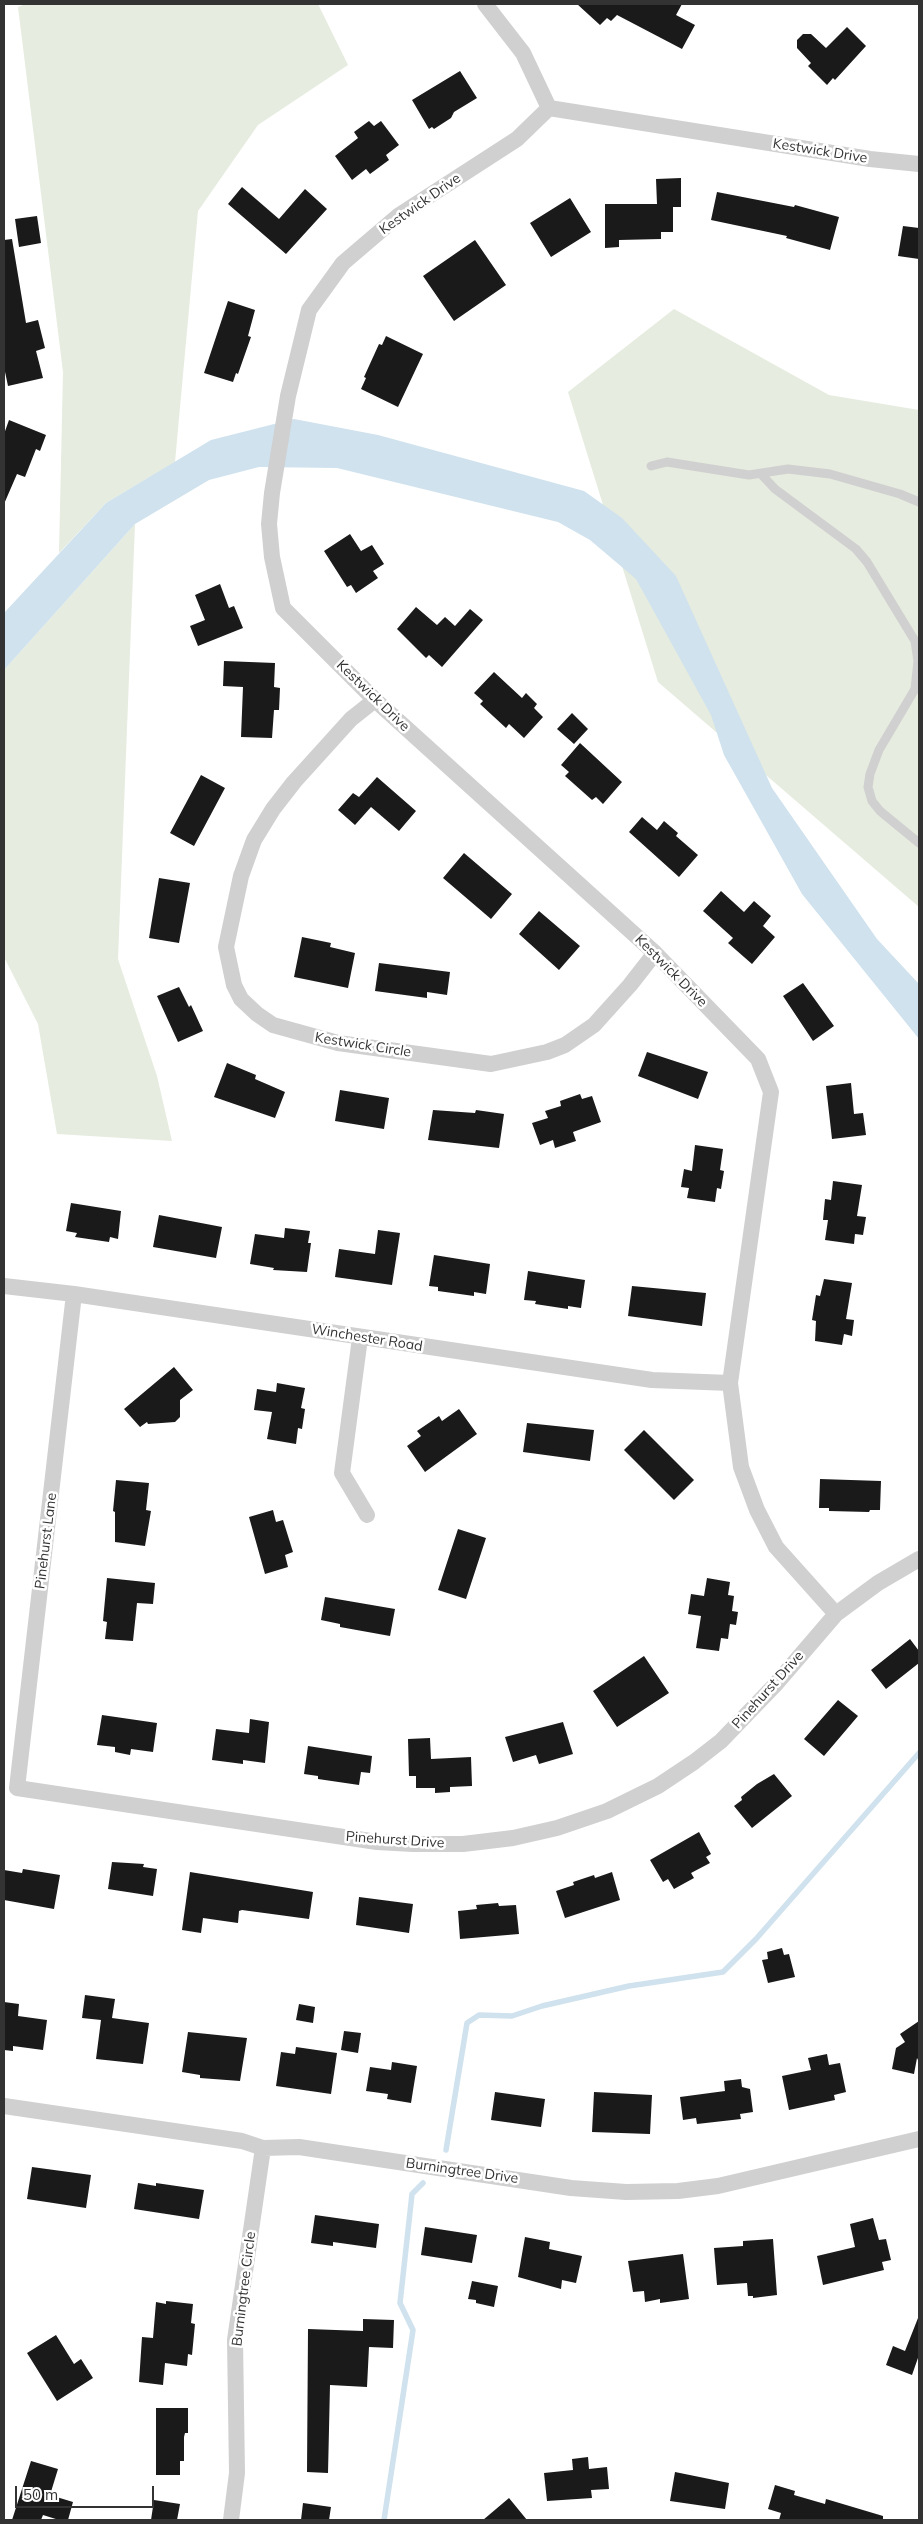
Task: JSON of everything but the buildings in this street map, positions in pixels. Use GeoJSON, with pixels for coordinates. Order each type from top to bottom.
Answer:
{"type":"FeatureCollection","features":[{"type":"Feature","properties":{"kind":"street"},"geometry":{"type":"LineString","coordinates":[[485,4],[523,53],[549,108]]}},
{"type":"Feature","properties":{"kind":"street","name":"Kestwick Drive"},"geometry":{"type":"LineString","coordinates":[[836,1614],[776,1547],[757,1510],[741,1467],[730,1383],[771,1092],[758,1059],[655,953],[375,700],[283,608],[272,557],[269,524],[272,493],[288,396],[309,310],[343,263],[398,216],[517,140],[549,108],[919,164]]}},
{"type":"Feature","properties":{"kind":"street","name":"Kestwick Circle"},"geometry":{"type":"LineString","coordinates":[[375,700],[351,719],[294,782],[273,809],[254,840],[241,876],[226,948],[234,985],[242,999],[257,1014],[273,1025],[338,1044],[492,1064],[538,1054],[565,1045],[594,1025],[630,985],[655,953]]}},
{"type":"Feature","properties":{"kind":"street","name":"Winchester Road"},"geometry":{"type":"LineString","coordinates":[[4,1286],[74,1294],[652,1380],[730,1383]]}},
{"type":"Feature","properties":{"kind":"street","name":"Pinehurst Lane"},"geometry":{"type":"LineString","coordinates":[[17,1788],[74,1294]]}},
{"type":"Feature","properties":{"kind":"street"},"geometry":{"type":"LineString","coordinates":[[360,1338],[342,1473],[367,1515]]}},
{"type":"Feature","properties":{"kind":"street","name":"Pinehurst Drive"},"geometry":{"type":"LineString","coordinates":[[17,1788],[377,1842],[463,1844],[513,1838],[557,1828],[608,1811],[658,1786],[694,1762],[722,1741],[768,1692],[836,1614],[878,1583],[919,1559]]}},
{"type":"Feature","properties":{"kind":"street","name":"Burningtree Drive"},"geometry":{"type":"LineString","coordinates":[[4,2106],[242,2141],[263,2148],[299,2147],[571,2188],[626,2192],[678,2191],[718,2186],[919,2139]]}},
{"type":"Feature","properties":{"kind":"street","name":"Burningtree Circle"},"geometry":{"type":"LineString","coordinates":[[231,2520],[238,2473],[235,2340],[263,2148]]}},
{"type":"Feature","properties":{"kind":"lane"},"geometry":{"type":"LineString","coordinates":[[651,466],[668,462],[748,476],[788,468],[830,474],[900,494],[919,502]]}},
{"type":"Feature","properties":{"kind":"lane"},"geometry":{"type":"LineString","coordinates":[[760,474],[783,495],[856,549],[868,562],[915,641],[918,662],[915,689],[879,750],[870,774],[868,787],[872,801],[880,811],[919,843]]}},
{"type":"Feature","properties":{"kind":"shaded area"},"geometry":{"type":"Polygon","coordinates":[[[26,4],[318,4],[348,65],[258,125],[198,211],[175,462],[106,503],[59,553],[63,372],[18,7],[26,4]]]}},
{"type":"Feature","properties":{"kind":"shaded area"},"geometry":{"type":"Polygon","coordinates":[[[674,309],[829,395],[919,410],[919,907],[658,682],[568,392],[674,309]]]}},
{"type":"Feature","properties":{"kind":"shaded area"},"geometry":{"type":"Polygon","coordinates":[[[135,524],[118,959],[157,1076],[172,1141],[57,1134],[38,1024],[4,957],[4,670],[135,524]]]}},
{"type":"Feature","properties":{"kind":"water"},"geometry":{"type":"Polygon","coordinates":[[[294,419],[378,435],[584,491],[622,518],[676,576],[772,788],[877,939],[919,984],[919,1039],[802,894],[724,755],[711,715],[636,579],[590,540],[558,522],[337,468],[259,467],[209,480],[135,524],[4,670],[4,613],[106,503],[211,440],[294,419]]]}},
{"type":"Feature","properties":{"kind":"waterway"},"geometry":{"type":"LineString","coordinates":[[446,2150],[467,2023],[479,2015],[512,2016],[542,2006],[629,1986],[723,1972],[756,1939],[919,1753]]}},
{"type":"Feature","properties":{"kind":"waterway"},"geometry":{"type":"LineString","coordinates":[[384,2520],[413,2330],[400,2303],[412,2194],[423,2183]]}}]}
